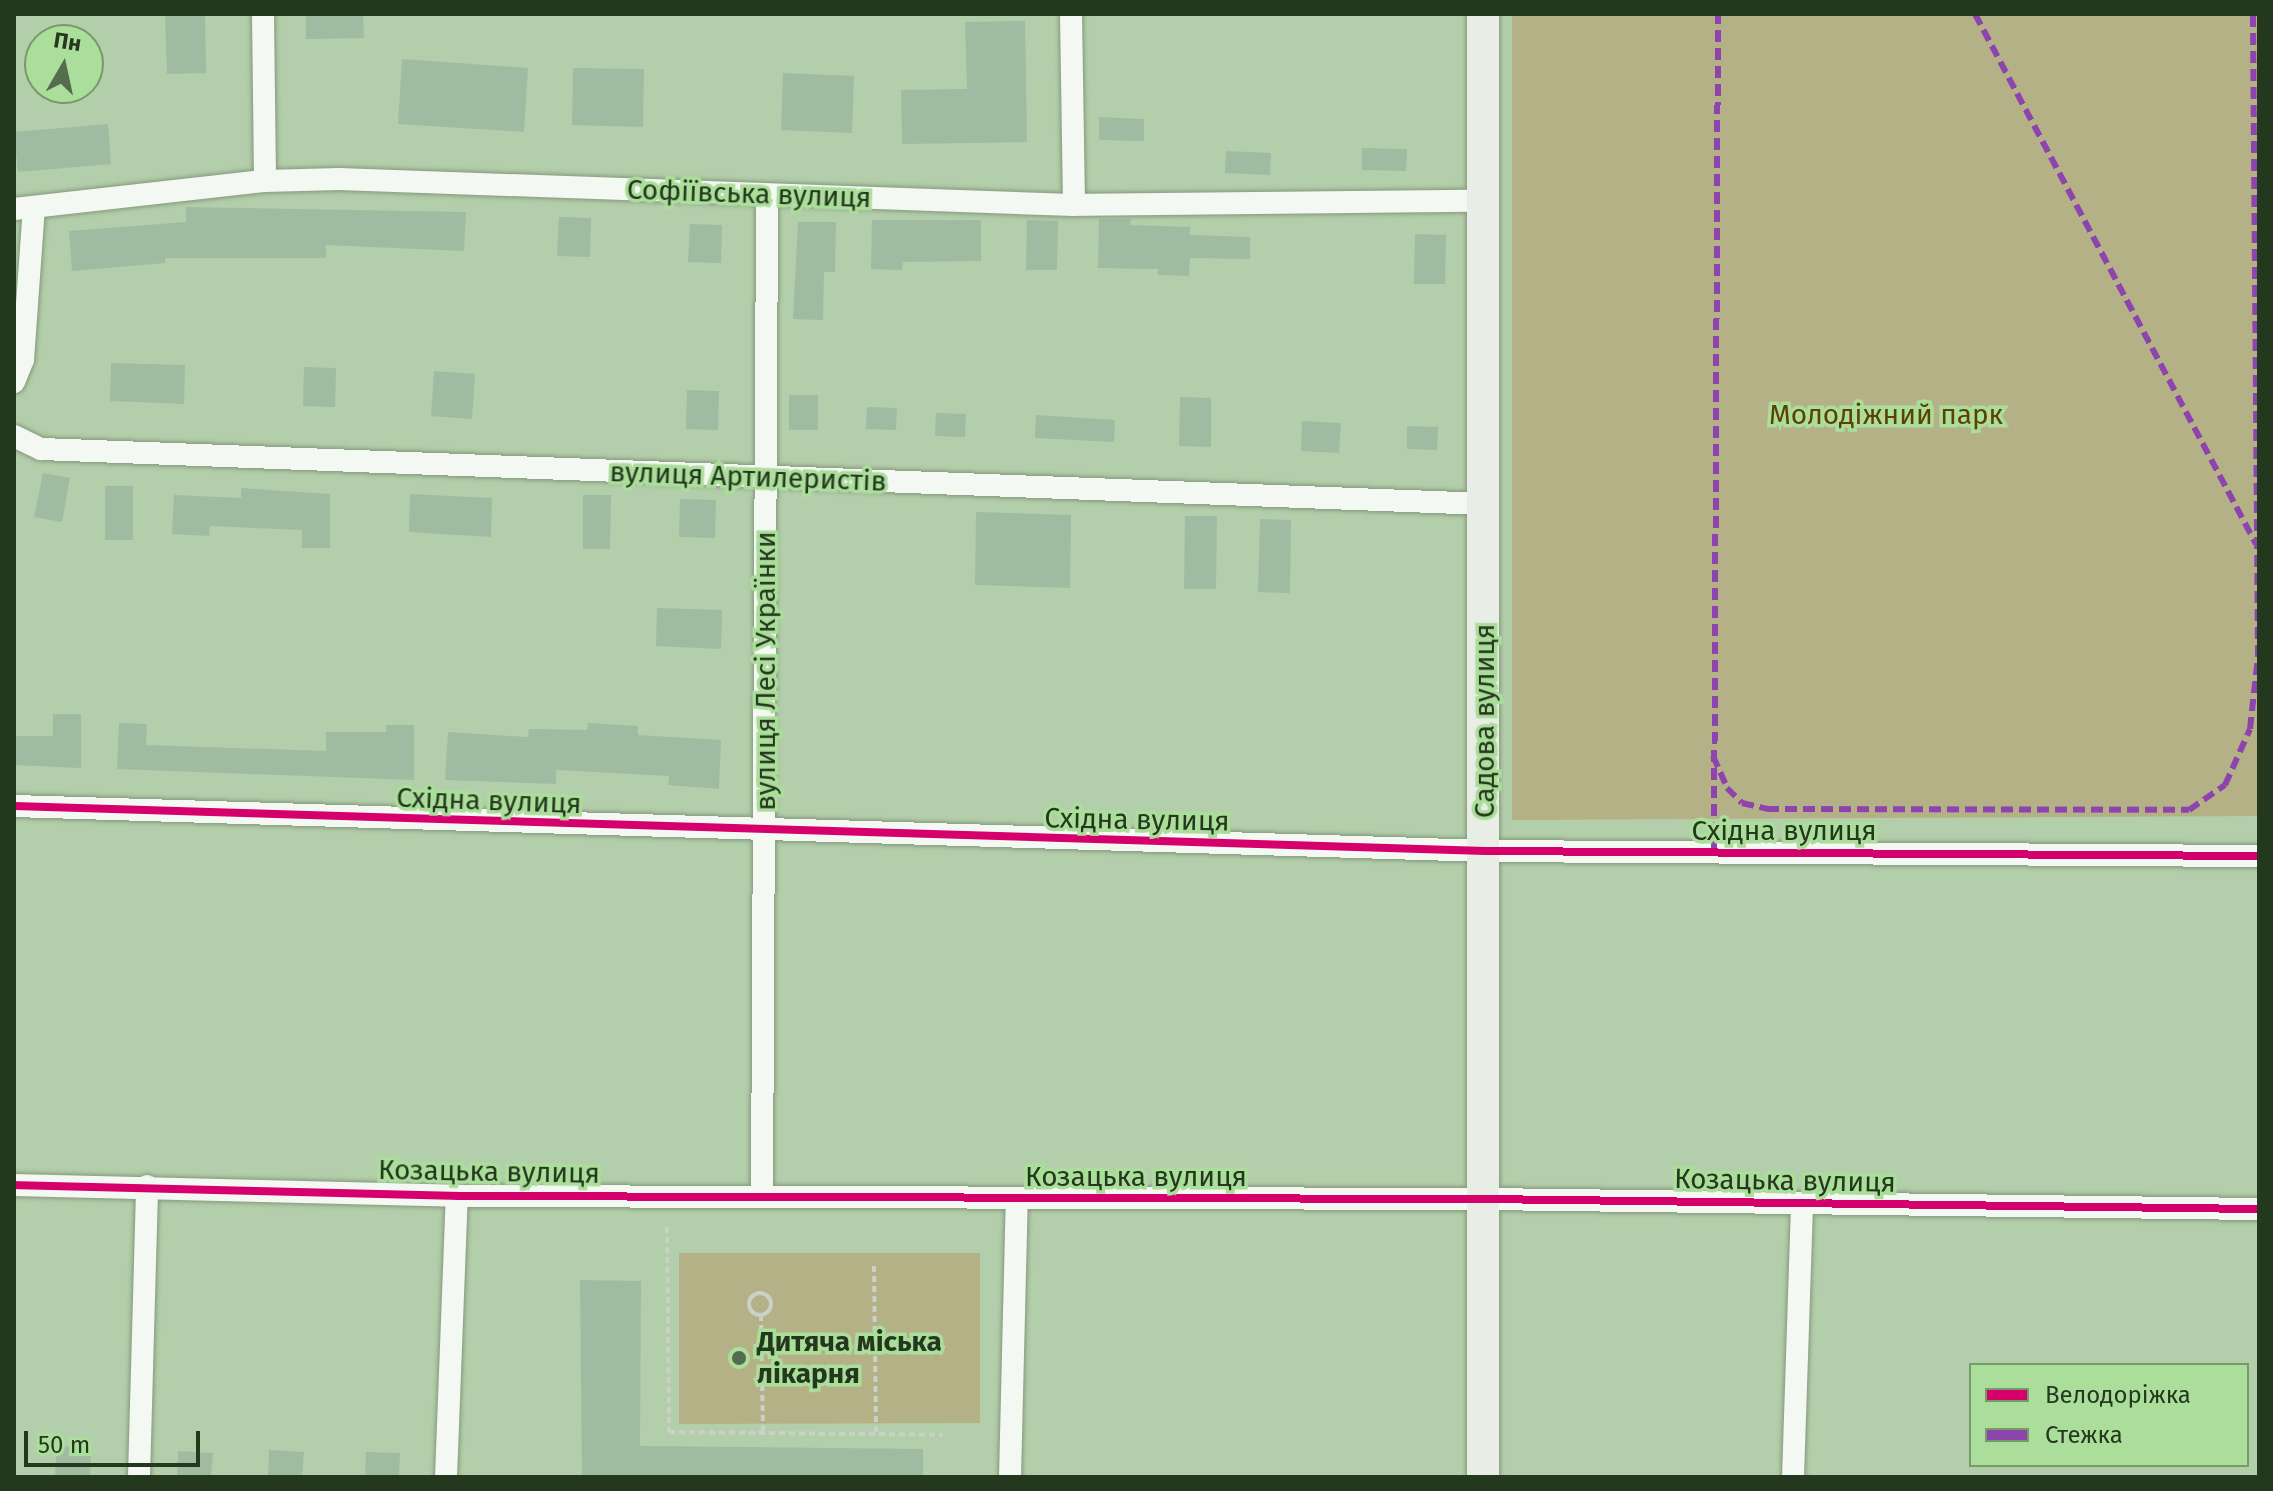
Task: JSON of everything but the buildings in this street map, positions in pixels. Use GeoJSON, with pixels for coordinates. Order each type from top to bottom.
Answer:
{"type":"FeatureCollection","features":[{"type":"Feature","properties":{"kind":"street"},"geometry":{"type":"LineString","coordinates":[[263,14],[265,181]]}},
{"type":"Feature","properties":{"kind":"street"},"geometry":{"type":"LineString","coordinates":[[1071,14],[1074,205]]}},
{"type":"Feature","properties":{"kind":"street","name":"Садова вулиця"},"geometry":{"type":"LineString","coordinates":[[1483,14],[1486,504],[1483,1477]]}},
{"type":"Feature","properties":{"kind":"street","name":"Софіївська вулиця"},"geometry":{"type":"LineString","coordinates":[[24,208],[265,181],[1074,205],[1485,201]]}},
{"type":"Feature","properties":{"kind":"street","name":"вулиця Лесі Українки"},"geometry":{"type":"LineString","coordinates":[[762,1195],[767,832],[767,195]]}},
{"type":"Feature","properties":{"kind":"street"},"geometry":{"type":"LineString","coordinates":[[14,382],[23,360],[24,208]]}},
{"type":"Feature","properties":{"kind":"street","name":"вулиця Артилеристів"},"geometry":{"type":"LineString","coordinates":[[14,436],[41,449],[1486,504]]}},
{"type":"Feature","properties":{"kind":"street","name":"Східна вулиця"},"geometry":{"type":"LineString","coordinates":[[14,806],[767,832],[1485,851],[2259,856]]}},
{"type":"Feature","properties":{"kind":"street","name":"Козацька вулиця"},"geometry":{"type":"LineString","coordinates":[[14,1185],[457,1196],[1483,1199],[2259,1209]]}},
{"type":"Feature","properties":{"kind":"street"},"geometry":{"type":"LineString","coordinates":[[139,1477],[147,1186]]}},
{"type":"Feature","properties":{"kind":"street"},"geometry":{"type":"LineString","coordinates":[[446,1477],[457,1196]]}},
{"type":"Feature","properties":{"kind":"street"},"geometry":{"type":"LineString","coordinates":[[1010,1477],[1017,1199]]}},
{"type":"Feature","properties":{"kind":"street"},"geometry":{"type":"LineString","coordinates":[[1793,1477],[1802,1204]]}},
{"type":"Feature","properties":{"kind":"path"},"geometry":{"type":"LineString","coordinates":[[667,1227],[669,1432],[943,1435]]}},
{"type":"Feature","properties":{"kind":"path"},"geometry":{"type":"LineString","coordinates":[[874,1266],[876,1434]]}},
{"type":"Feature","properties":{"kind":"path"},"geometry":{"type":"LineString","coordinates":[[761,1315],[749,1303],[759,1292],[772,1303],[761,1315],[763,1432]]}},
{"type":"Feature","properties":{"kind":"green space","name":"Молодіжний парк"},"geometry":{"type":"Polygon","coordinates":[[[1512,14],[2259,14],[2259,816],[1512,820],[1512,14]]]}},
{"type":"Feature","properties":{"kind":"green space"},"geometry":{"type":"Polygon","coordinates":[[[679,1253],[980,1253],[980,1423],[679,1424],[679,1253]]]}},
{"type":"Feature","properties":{"kind":"marked path"},"geometry":{"type":"LineString","coordinates":[[1714,852],[1718,14]]}},
{"type":"Feature","properties":{"kind":"marked path"},"geometry":{"type":"LineString","coordinates":[[1975,14],[2256,544]]}},
{"type":"Feature","properties":{"kind":"marked path"},"geometry":{"type":"LineString","coordinates":[[1713,756],[1727,788],[1742,803],[1767,809],[2189,810],[2225,785],[2250,729],[2258,657],[2253,14]]}},
{"type":"Feature","properties":{"kind":"cycle path"},"geometry":{"type":"LineString","coordinates":[[14,806],[1485,851],[2259,856]]}},
{"type":"Feature","properties":{"kind":"cycle path"},"geometry":{"type":"LineString","coordinates":[[14,1185],[457,1196],[1483,1199],[2259,1209]]}},
{"type":"Feature","properties":{"kind":"place","name":"Дитяча міська лікарня"},"geometry":{"type":"Point","coordinates":[739,1358]}}]}
